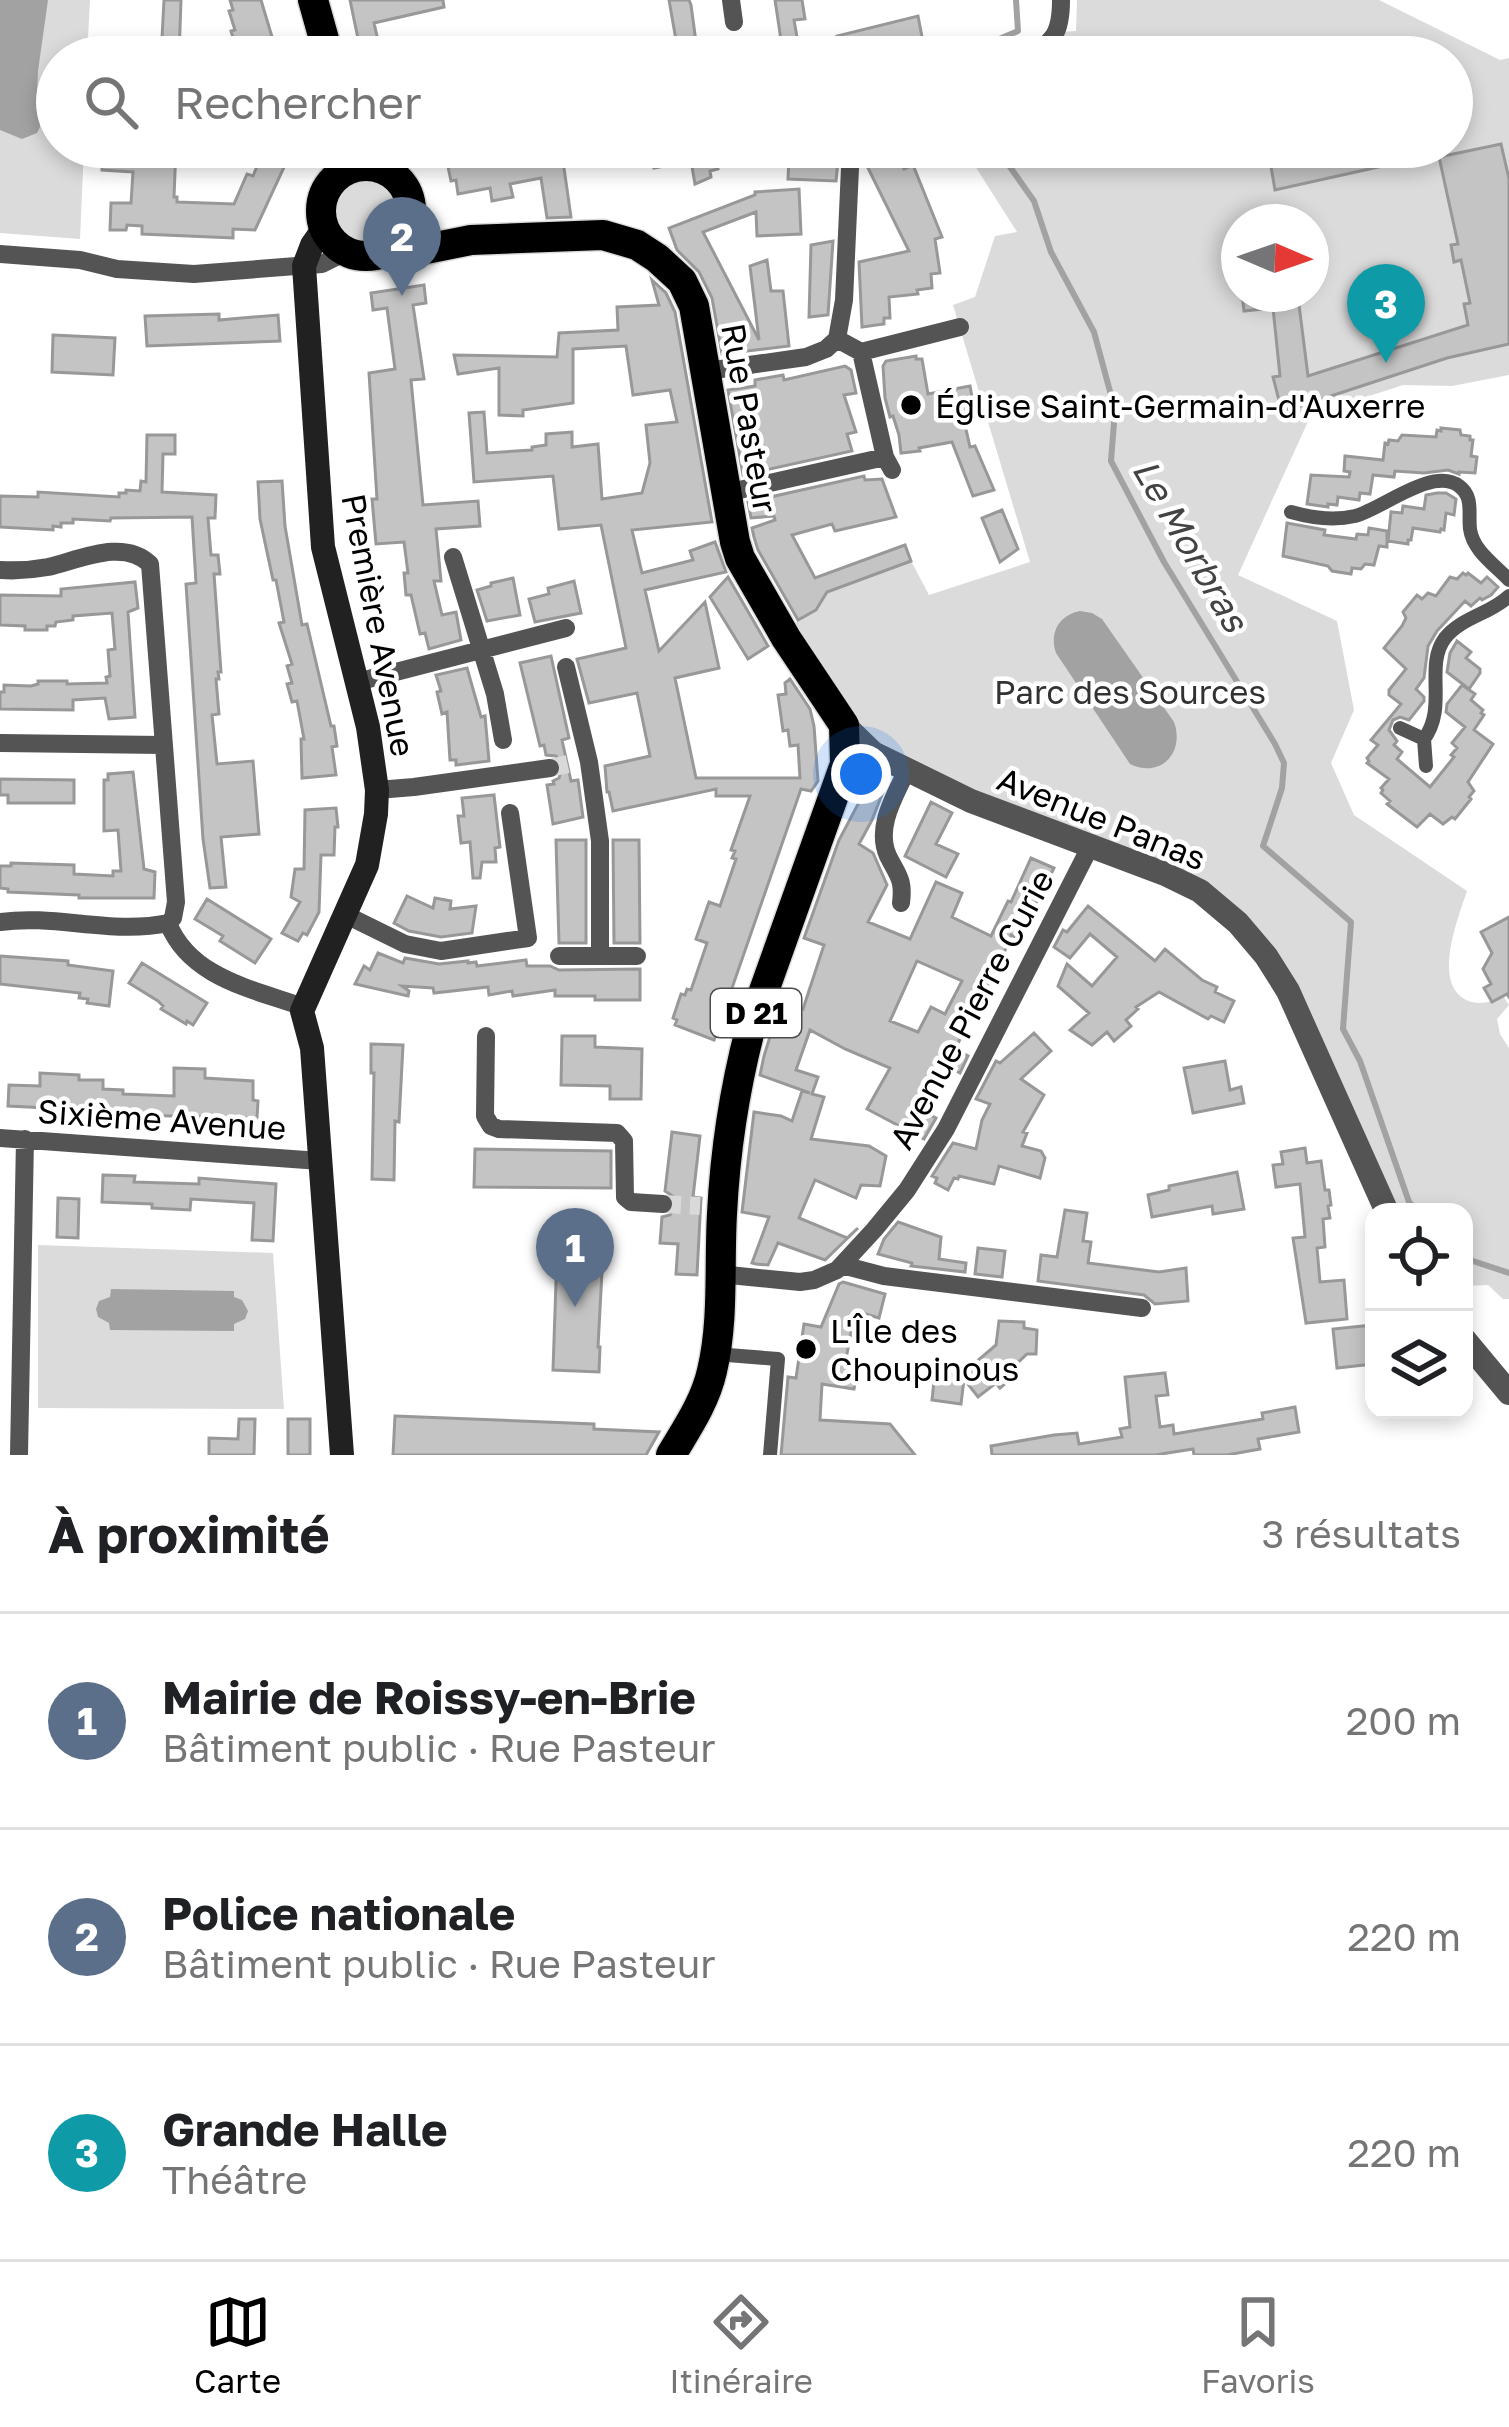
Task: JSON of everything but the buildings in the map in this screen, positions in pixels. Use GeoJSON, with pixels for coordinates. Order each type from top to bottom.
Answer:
{"type":"FeatureCollection","features":[{"type":"Feature","properties":{"kind":"main road"},"geometry":{"type":"LineString","coordinates":[[313,0],[322,36]]}},
{"type":"Feature","properties":{"kind":"main road"},"geometry":{"type":"LineString","coordinates":[[340,168],[322,202],[324,228],[346,252],[374,256],[406,235],[412,213],[410,196],[386,168]]}},
{"type":"Feature","properties":{"kind":"main road","name":"Rue Pasteur"},"geometry":{"type":"LineString","coordinates":[[412,213],[434,228],[481,240]]}},
{"type":"Feature","properties":{"kind":"main road"},"geometry":{"type":"LineString","coordinates":[[304,266],[324,228]]}},
{"type":"Feature","properties":{"kind":"main road","name":"Rue Pasteur"},"geometry":{"type":"LineString","coordinates":[[388,251],[401,254],[481,240],[603,235],[637,245],[682,281],[690,294],[707,371],[730,523],[740,558],[844,725],[859,758],[742,1058],[711,1207],[719,1274],[715,1354],[706,1392],[671,1455]]}},
{"type":"Feature","properties":{"kind":"main road","name":"Première Avenue"},"geometry":{"type":"LineString","coordinates":[[303,1007],[367,865],[377,790],[368,727],[322,547],[304,266]]}},
{"type":"Feature","properties":{"kind":"main road"},"geometry":{"type":"LineString","coordinates":[[303,1007],[311,1044],[342,1455]]}},
{"type":"Feature","properties":{"kind":"street"},"geometry":{"type":"LineString","coordinates":[[731,0],[734,22]]}},
{"type":"Feature","properties":{"kind":"street"},"geometry":{"type":"LineString","coordinates":[[1053,36],[1061,0]]}},
{"type":"Feature","properties":{"kind":"street"},"geometry":{"type":"LineString","coordinates":[[707,371],[806,357],[837,339],[844,300],[850,168]]}},
{"type":"Feature","properties":{"kind":"street"},"geometry":{"type":"LineString","coordinates":[[0,254],[194,274],[322,264],[346,252]]}},
{"type":"Feature","properties":{"kind":"street"},"geometry":{"type":"LineString","coordinates":[[837,339],[860,352],[960,327]]}},
{"type":"Feature","properties":{"kind":"street"},"geometry":{"type":"LineString","coordinates":[[726,493],[889,463],[860,352]]}},
{"type":"Feature","properties":{"kind":"street"},"geometry":{"type":"LineString","coordinates":[[1291,512],[1321,519],[1348,517],[1425,484],[1452,482],[1468,498],[1475,544],[1509,580]]}},
{"type":"Feature","properties":{"kind":"street"},"geometry":{"type":"LineString","coordinates":[[0,570],[44,567],[113,552],[147,560],[152,572],[176,899],[168,923]]}},
{"type":"Feature","properties":{"kind":"street"},"geometry":{"type":"LineString","coordinates":[[453,557],[483,649],[503,740]]}},
{"type":"Feature","properties":{"kind":"street"},"geometry":{"type":"LineString","coordinates":[[1426,766],[1424,740],[1436,717],[1440,646],[1460,625],[1491,611],[1509,596]]}},
{"type":"Feature","properties":{"kind":"street"},"geometry":{"type":"LineString","coordinates":[[357,682],[566,628]]}},
{"type":"Feature","properties":{"kind":"street"},"geometry":{"type":"LineString","coordinates":[[566,667],[569,764],[600,841],[600,956]]}},
{"type":"Feature","properties":{"kind":"street"},"geometry":{"type":"LineString","coordinates":[[1400,728],[1424,740]]}},
{"type":"Feature","properties":{"kind":"street"},"geometry":{"type":"LineString","coordinates":[[0,743],[163,746]]}},
{"type":"Feature","properties":{"kind":"street","name":"Avenue Panas"},"geometry":{"type":"LineString","coordinates":[[859,758],[907,770],[971,801],[1200,891],[1238,923],[1288,991],[1383,1203]]}},
{"type":"Feature","properties":{"kind":"street"},"geometry":{"type":"LineString","coordinates":[[377,790],[569,764]]}},
{"type":"Feature","properties":{"kind":"street"},"geometry":{"type":"LineString","coordinates":[[901,903],[902,883],[889,858],[884,832],[890,805],[907,770]]}},
{"type":"Feature","properties":{"kind":"street"},"geometry":{"type":"LineString","coordinates":[[346,915],[405,944],[441,951],[528,938],[510,813]]}},
{"type":"Feature","properties":{"kind":"street","name":"Avenue Pierre Curie"},"geometry":{"type":"LineString","coordinates":[[842,1265],[907,1190],[946,1130],[1091,845]]}},
{"type":"Feature","properties":{"kind":"street"},"geometry":{"type":"LineString","coordinates":[[0,922],[30,919],[116,927],[168,923]]}},
{"type":"Feature","properties":{"kind":"street"},"geometry":{"type":"LineString","coordinates":[[168,923],[179,946],[236,986],[303,1007]]}},
{"type":"Feature","properties":{"kind":"street"},"geometry":{"type":"LineString","coordinates":[[559,956],[637,956]]}},
{"type":"Feature","properties":{"kind":"street"},"geometry":{"type":"LineString","coordinates":[[486,1036],[484,1116],[489,1124],[499,1129],[617,1133],[624,1143],[626,1197],[632,1202],[663,1204]]}},
{"type":"Feature","properties":{"kind":"street","name":"Sixième Avenue"},"geometry":{"type":"LineString","coordinates":[[0,1138],[320,1160]]}},
{"type":"Feature","properties":{"kind":"street"},"geometry":{"type":"LineString","coordinates":[[19,1455],[25,1139]]}},
{"type":"Feature","properties":{"kind":"street"},"geometry":{"type":"LineString","coordinates":[[719,1274],[809,1281],[842,1265],[884,1276],[1142,1308]]}},
{"type":"Feature","properties":{"kind":"street"},"geometry":{"type":"LineString","coordinates":[[0,1306],[22,1306]]}},
{"type":"Feature","properties":{"kind":"street"},"geometry":{"type":"LineString","coordinates":[[1473,1350],[1509,1393]]}},
{"type":"Feature","properties":{"kind":"street"},"geometry":{"type":"LineString","coordinates":[[715,1354],[778,1359],[770,1455]]}},
{"type":"Feature","properties":{"kind":"green space"},"geometry":{"type":"Polygon","coordinates":[[[0,0],[90,0],[88,36],[36,36],[36,168],[83,168],[80,239],[0,233],[0,0]]]}},
{"type":"Feature","properties":{"kind":"green space","name":"Parc des Sources"},"geometry":{"type":"Polygon","coordinates":[[[1077,0],[1379,0],[1452,36],[1052,36],[1076,31],[1077,0]]]}},
{"type":"Feature","properties":{"kind":"green space","name":"Parc des Sources"},"geometry":{"type":"Polygon","coordinates":[[[1473,47],[1500,60],[1509,58],[1509,375],[1452,386],[1403,385],[1311,415],[1238,575],[1337,621],[1354,710],[1331,763],[1354,815],[1467,891],[1450,949],[1451,980],[1466,1000],[1476,1003],[1503,996],[1509,1005],[1497,1019],[1509,1048],[1509,1299],[1488,1285],[1473,1286],[1473,1203],[1383,1203],[1288,991],[1200,891],[873,753],[793,624],[817,609],[827,592],[911,561],[929,595],[1030,562],[953,305],[975,297],[995,236],[1017,232],[976,168],[1473,168],[1473,47]]]}},
{"type":"Feature","properties":{"kind":"green space"},"geometry":{"type":"Polygon","coordinates":[[[366,179],[388,189],[398,211],[388,233],[366,243],[344,233],[334,211],[344,189],[366,179]]]}},
{"type":"Feature","properties":{"kind":"green space"},"geometry":{"type":"Polygon","coordinates":[[[38,1245],[273,1253],[284,1409],[38,1408],[38,1245]]]}},
{"type":"Feature","properties":{"kind":"shaded area"},"geometry":{"type":"Polygon","coordinates":[[[0,0],[48,0],[43,36],[36,36],[36,133],[22,139],[0,130],[0,0]]]}},
{"type":"Feature","properties":{"kind":"shaded area"},"geometry":{"type":"Polygon","coordinates":[[[1080,611],[1102,619],[1174,722],[1176,743],[1160,765],[1141,768],[1130,764],[1056,653],[1058,626],[1066,616],[1080,611]]]}},
{"type":"Feature","properties":{"kind":"shaded area"},"geometry":{"type":"Polygon","coordinates":[[[111,1289],[234,1291],[248,1311],[245,1319],[234,1324],[234,1331],[110,1330],[96,1309],[99,1301],[110,1297],[111,1289]]]}},
{"type":"Feature","properties":{"kind":"waterway","name":"Le Morbras"},"geometry":{"type":"LineString","coordinates":[[1006,36],[1018,31],[1016,0]]}},
{"type":"Feature","properties":{"kind":"waterway","name":"Le Morbras"},"geometry":{"type":"LineString","coordinates":[[1011,168],[1034,201],[1051,252],[1094,332],[1115,410],[1111,461],[1164,562],[1284,763],[1282,788],[1263,846],[1351,922],[1343,1029],[1360,1061],[1410,1203]]}},
{"type":"Feature","properties":{"kind":"waterway","name":"Le Morbras"},"geometry":{"type":"LineString","coordinates":[[1473,1261],[1509,1273]]}},
{"type":"Feature","properties":{"kind":"tunnel"},"geometry":{"type":"LineString","coordinates":[[550,768],[568,764]]}},
{"type":"Feature","properties":{"kind":"tunnel"},"geometry":{"type":"LineString","coordinates":[[663,1204],[700,1206]]}},
{"type":"Feature","properties":{"kind":"place","name":"Police nationale"},"geometry":{"type":"Point","coordinates":[402,296]}},
{"type":"Feature","properties":{"kind":"place","name":"Grande Halle"},"geometry":{"type":"Point","coordinates":[1386,363]}},
{"type":"Feature","properties":{"kind":"place","name":"Église Saint-Germain-d'Auxerre"},"geometry":{"type":"Point","coordinates":[911,405]}},
{"type":"Feature","properties":{"kind":"place","name":"Mairie de Roissy-en-Brie"},"geometry":{"type":"Point","coordinates":[575,1307]}},
{"type":"Feature","properties":{"kind":"place","name":"L'Île des Choupinous"},"geometry":{"type":"Point","coordinates":[806,1349]}}]}
